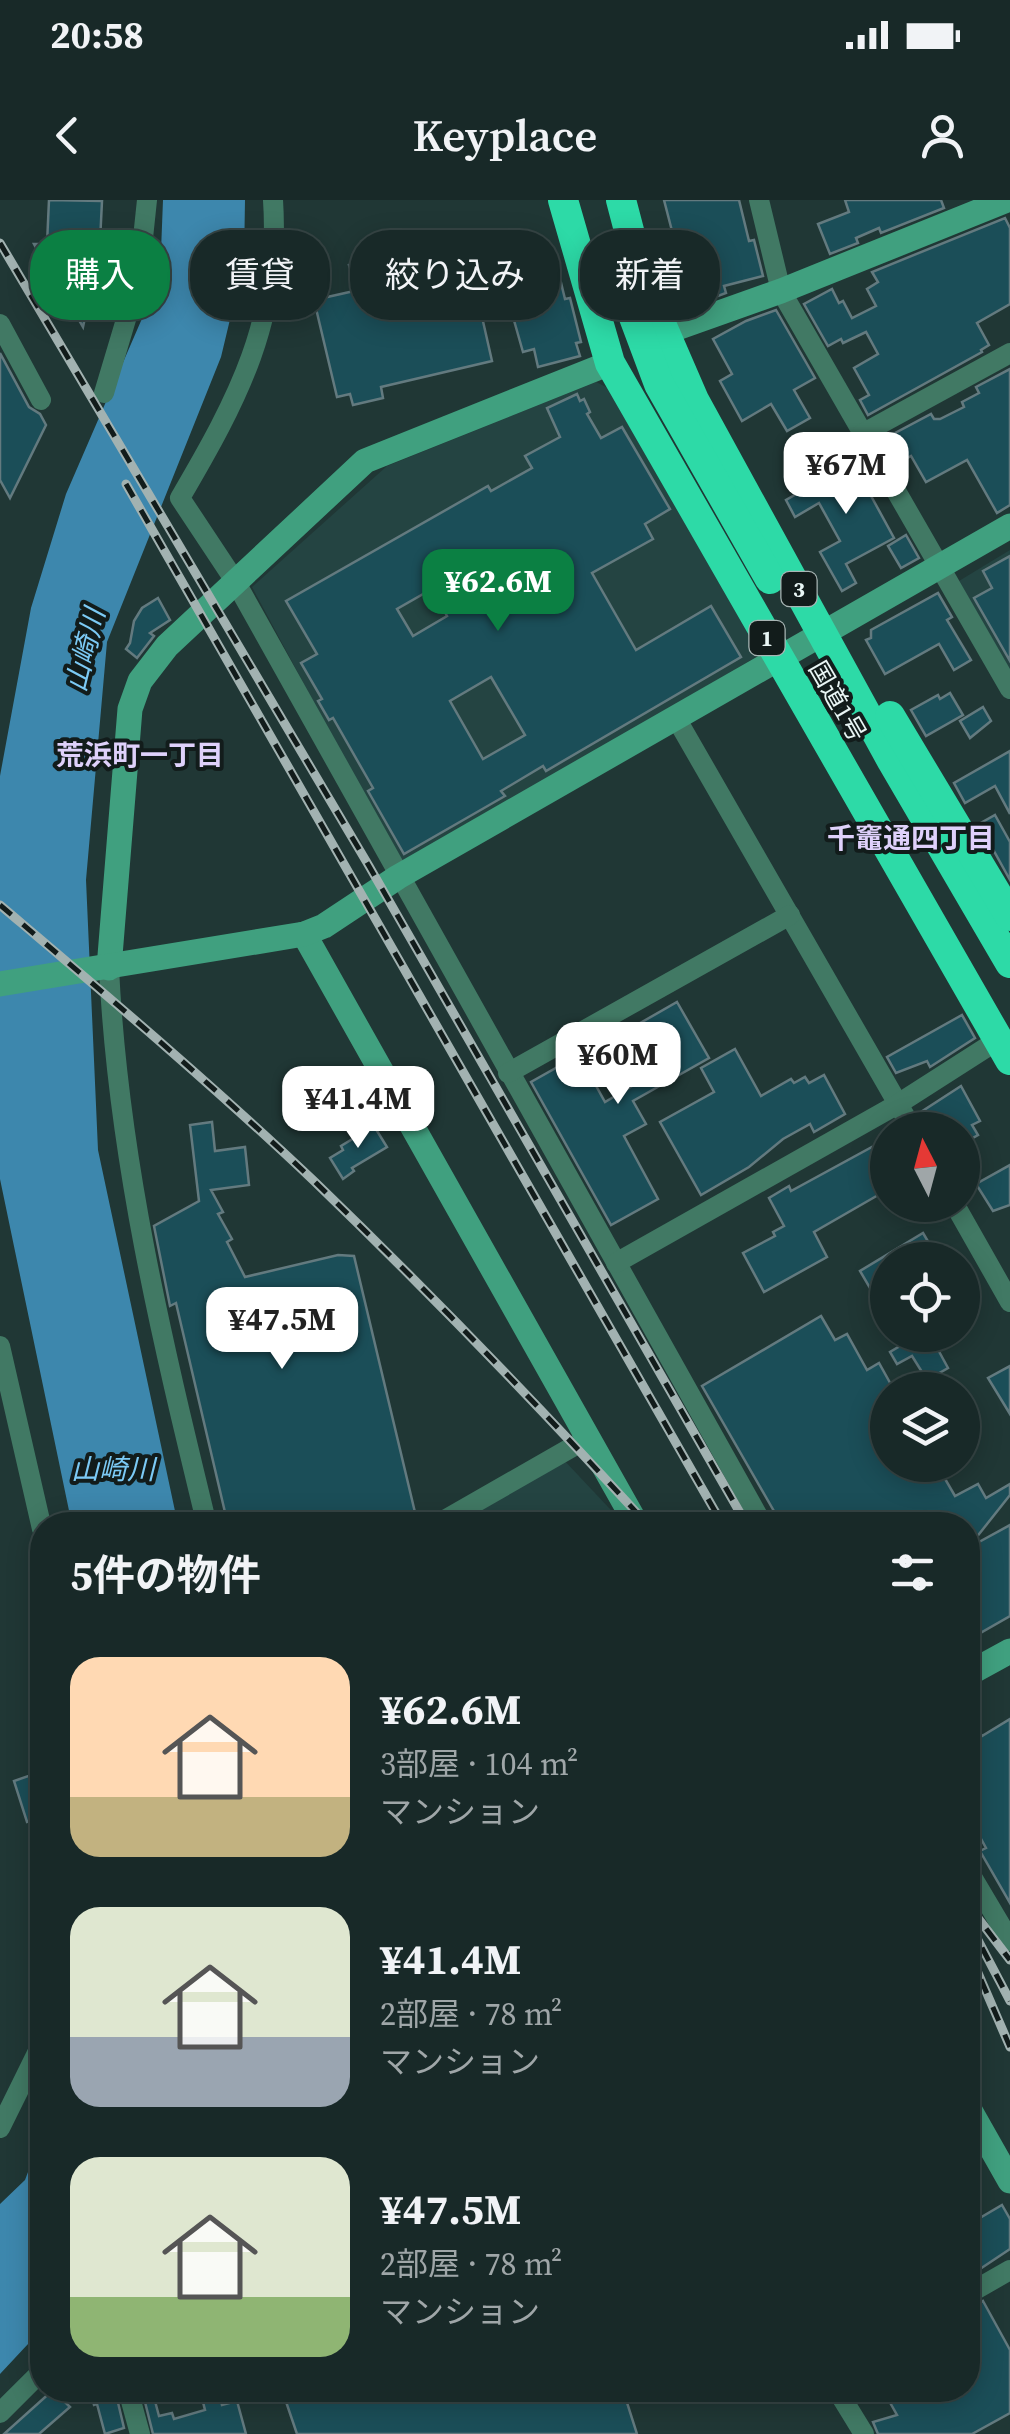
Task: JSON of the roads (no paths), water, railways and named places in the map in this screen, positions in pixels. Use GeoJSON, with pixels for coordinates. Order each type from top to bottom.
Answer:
{"type":"FeatureCollection","features":[{"type":"Feature","properties":{"kind":"highway","name":"国道1号"},"geometry":{"type":"LineString","coordinates":[[563,200],[610,363],[778,656],[1007,1040]]}},
{"type":"Feature","properties":{"kind":"highway","name":"3"},"geometry":{"type":"LineString","coordinates":[[581,200],[605,292],[634,373],[677,456],[898,844],[989,994],[1007,1040]]}},
{"type":"Feature","properties":{"kind":"highway"},"geometry":{"type":"LineString","coordinates":[[602,200],[629,304],[660,384],[861,740],[892,761]]}},
{"type":"Feature","properties":{"kind":"highway","name":"3"},"geometry":{"type":"LineString","coordinates":[[621,200],[642,280],[694,400],[892,761],[1010,963]]}},
{"type":"Feature","properties":{"kind":"highway","name":"国道1号"},"geometry":{"type":"LineString","coordinates":[[636,200],[674,329],[704,397],[1010,916]]}},
{"type":"Feature","properties":{"kind":"street"},"geometry":{"type":"LineString","coordinates":[[104,392],[139,276],[147,200]]}},
{"type":"Feature","properties":{"kind":"street"},"geometry":{"type":"LineString","coordinates":[[273,200],[268,298],[250,368],[180,498],[235,582],[756,1512]]}},
{"type":"Feature","properties":{"kind":"street"},"geometry":{"type":"LineString","coordinates":[[758,200],[781,290],[1010,689]]}},
{"type":"Feature","properties":{"kind":"street"},"geometry":{"type":"LineString","coordinates":[[674,329],[1009,201]]}},
{"type":"Feature","properties":{"kind":"street"},"geometry":{"type":"LineString","coordinates":[[2,330],[42,400]]}},
{"type":"Feature","properties":{"kind":"street"},"geometry":{"type":"LineString","coordinates":[[862,434],[1010,353]]}},
{"type":"Feature","properties":{"kind":"street"},"geometry":{"type":"LineString","coordinates":[[204,1512],[152,1301],[118,1094],[104,968],[130,709],[140,681],[168,646],[365,461],[610,363]]}},
{"type":"Feature","properties":{"kind":"street"},"geometry":{"type":"LineString","coordinates":[[0,984],[304,934],[324,926],[398,876],[1010,526]]}},
{"type":"Feature","properties":{"kind":"street"},"geometry":{"type":"LineString","coordinates":[[676,718],[903,1112]]}},
{"type":"Feature","properties":{"kind":"street"},"geometry":{"type":"LineString","coordinates":[[508,1072],[790,916]]}},
{"type":"Feature","properties":{"kind":"street"},"geometry":{"type":"LineString","coordinates":[[304,934],[630,1512]]}},
{"type":"Feature","properties":{"kind":"street"},"geometry":{"type":"LineString","coordinates":[[616,1263],[1007,1040]]}},
{"type":"Feature","properties":{"kind":"street"},"geometry":{"type":"LineString","coordinates":[[965,1222],[1010,1302]]}},
{"type":"Feature","properties":{"kind":"street"},"geometry":{"type":"LineString","coordinates":[[0,1346],[38,1512]]}},
{"type":"Feature","properties":{"kind":"street"},"geometry":{"type":"LineString","coordinates":[[459,1512],[588,1438]]}},
{"type":"Feature","properties":{"kind":"street"},"geometry":{"type":"LineString","coordinates":[[980,1667],[1010,1651]]}},
{"type":"Feature","properties":{"kind":"street"},"geometry":{"type":"LineString","coordinates":[[980,1890],[1010,1941]]}},
{"type":"Feature","properties":{"kind":"street"},"geometry":{"type":"LineString","coordinates":[[0,2128],[30,2068]]}},
{"type":"Feature","properties":{"kind":"street"},"geometry":{"type":"LineString","coordinates":[[980,2128],[1010,2181]]}},
{"type":"Feature","properties":{"kind":"street"},"geometry":{"type":"LineString","coordinates":[[980,2287],[1010,2270]]}},
{"type":"Feature","properties":{"kind":"street"},"geometry":{"type":"LineString","coordinates":[[0,2413],[30,2383]]}},
{"type":"Feature","properties":{"kind":"street"},"geometry":{"type":"LineString","coordinates":[[131,2402],[140,2434]]}},
{"type":"Feature","properties":{"kind":"street"},"geometry":{"type":"LineString","coordinates":[[844,2402],[864,2434]]}},
{"type":"Feature","properties":{"kind":"water","name":"山崎川"},"geometry":{"type":"Polygon","coordinates":[[[163,200],[245,200],[245,230],[190,230],[190,320],[230,320],[221,357],[107,642],[86,880],[98,1150],[175,1512],[69,1512],[0,1179],[0,776],[31,608],[66,494],[141,320],[170,320],[170,230],[162,230],[163,200]]]}},
{"type":"Feature","properties":{"kind":"water"},"geometry":{"type":"Polygon","coordinates":[[[30,2167],[30,2342],[0,2374],[0,2204],[25,2180],[30,2167]]]}},
{"type":"Feature","properties":{"kind":"railway"},"geometry":{"type":"LineString","coordinates":[[0,243],[369,866],[740,1512]]}},
{"type":"Feature","properties":{"kind":"railway"},"geometry":{"type":"LineString","coordinates":[[126,484],[716,1512]]}},
{"type":"Feature","properties":{"kind":"railway"},"geometry":{"type":"LineString","coordinates":[[0,905],[198,1075],[314,1181],[484,1350],[636,1512]]}},
{"type":"Feature","properties":{"kind":"railway"},"geometry":{"type":"LineString","coordinates":[[980,1921],[1010,1960]]}},
{"type":"Feature","properties":{"kind":"railway"},"geometry":{"type":"LineString","coordinates":[[980,1944],[1010,2001]]}},
{"type":"Feature","properties":{"kind":"railway"},"geometry":{"type":"LineString","coordinates":[[980,1977],[1010,2047]]}},
{"type":"Feature","properties":{"kind":"district","name":"荒浜町一丁目"},"geometry":{"type":"Point","coordinates":[140,755]}},
{"type":"Feature","properties":{"kind":"district","name":"千竈通四丁目"},"geometry":{"type":"Point","coordinates":[911,838]}}]}
